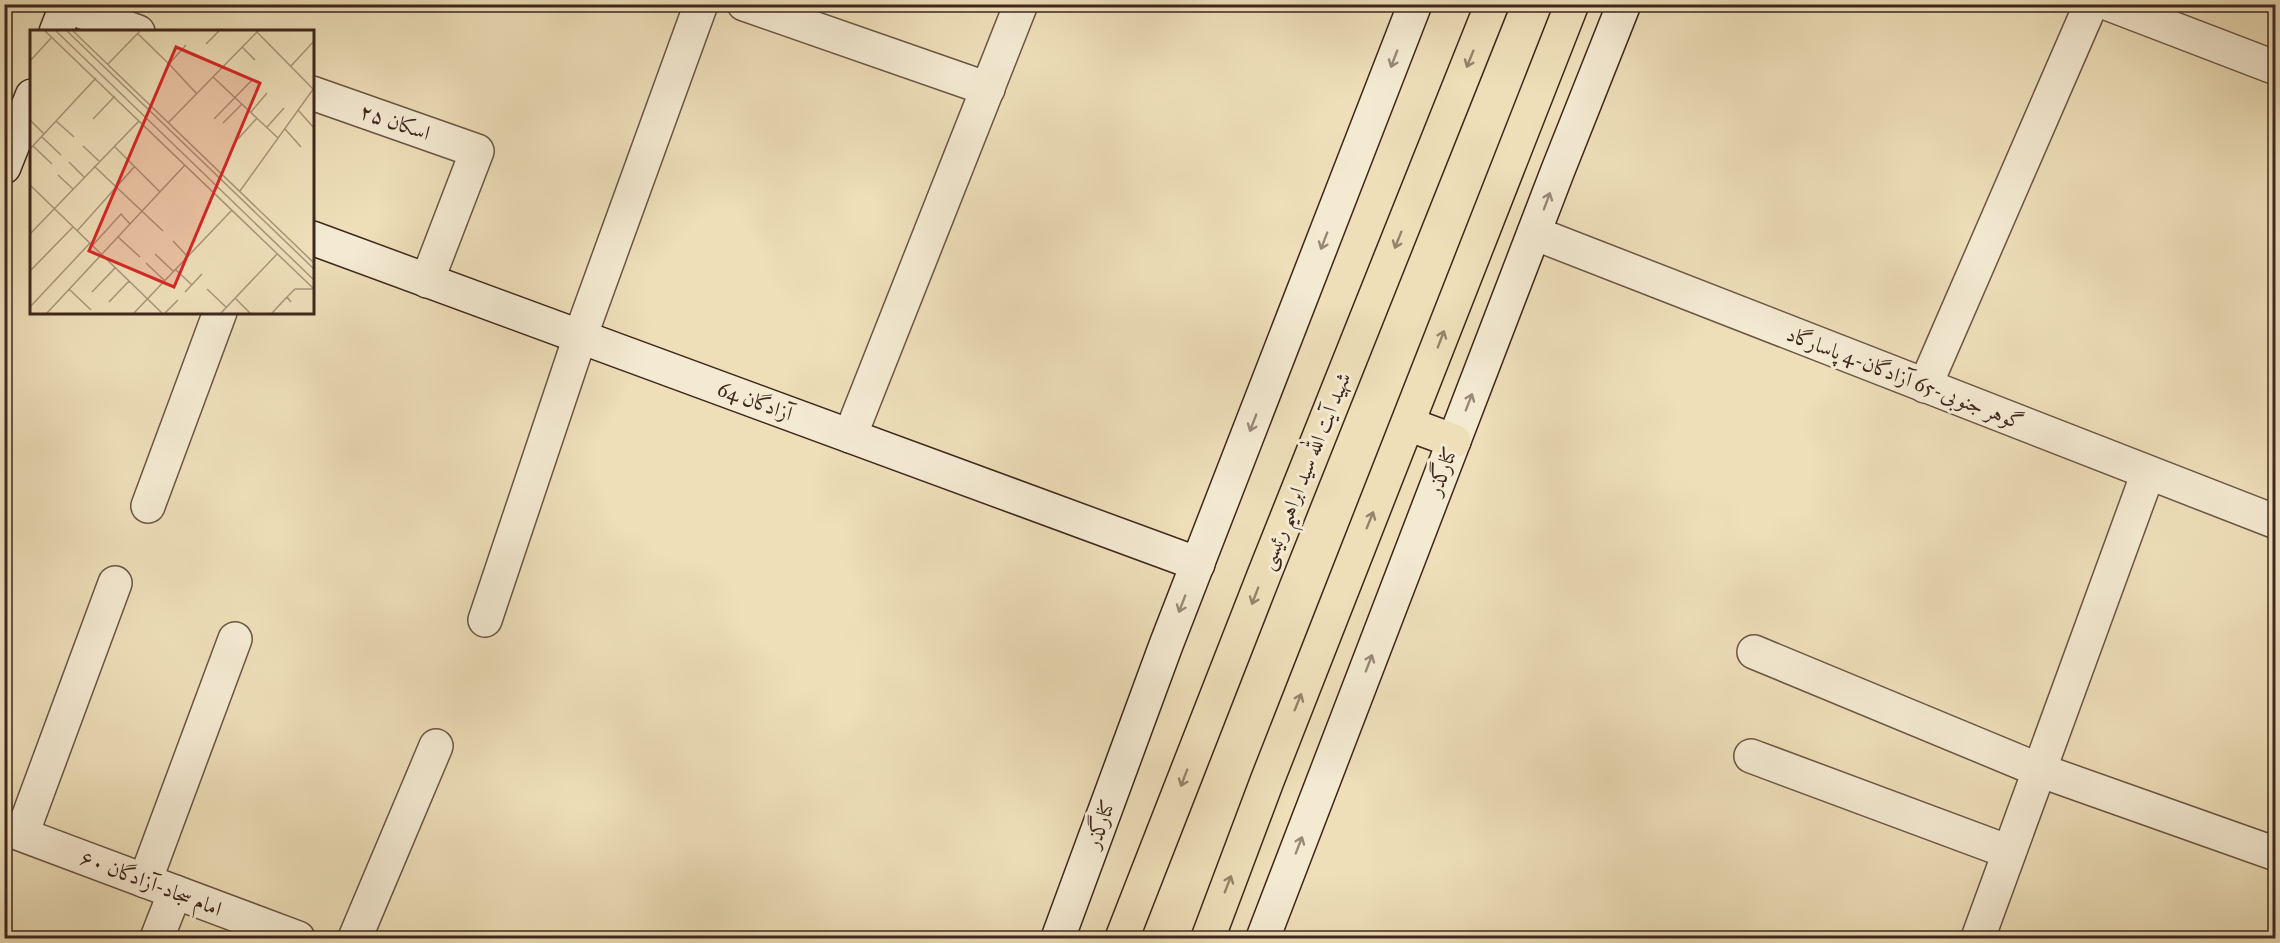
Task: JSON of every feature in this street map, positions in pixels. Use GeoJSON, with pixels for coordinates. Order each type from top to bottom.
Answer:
{"type":"FeatureCollection","features":[{"type":"Feature","properties":{"kind":"main road","name":"شهید آیت الله سید ابراهیم رئیسی"},"geometry":{"type":"LineString","coordinates":[[1122,939],[1272,553],[1492,4]]}},
{"type":"Feature","properties":{"kind":"main road"},"geometry":{"type":"LineString","coordinates":[[1208,939],[1267,781],[1572,4]]}},
{"type":"Feature","properties":{"kind":"main road"},"geometry":{"type":"LineString","coordinates":[[1408,424],[1454,441]]}},
{"type":"Feature","properties":{"kind":"street"},"geometry":{"type":"LineString","coordinates":[[485,620],[580,337],[701,4]]}},
{"type":"Feature","properties":{"kind":"street"},"geometry":{"type":"LineString","coordinates":[[744,4],[988,89]]}},
{"type":"Feature","properties":{"kind":"street"},"geometry":{"type":"LineString","coordinates":[[850,436],[1021,4]]}},
{"type":"Feature","properties":{"kind":"street","name":"کنارگذر"},"geometry":{"type":"LineString","coordinates":[[1058,939],[1198,564],[1415,4]]}},
{"type":"Feature","properties":{"kind":"street","name":"کنارگذر"},"geometry":{"type":"LineString","coordinates":[[1263,939],[1624,4]]}},
{"type":"Feature","properties":{"kind":"street"},"geometry":{"type":"LineString","coordinates":[[1925,386],[2091,4]]}},
{"type":"Feature","properties":{"kind":"street"},"geometry":{"type":"LineString","coordinates":[[2109,4],[2276,68]]}},
{"type":"Feature","properties":{"kind":"street"},"geometry":{"type":"LineString","coordinates":[[63,14],[130,30]]}},
{"type":"Feature","properties":{"kind":"street","name":"اسکان ۲۵"},"geometry":{"type":"LineString","coordinates":[[314,94],[477,151],[427,281]]}},
{"type":"Feature","properties":{"kind":"street"},"geometry":{"type":"LineString","coordinates":[[4,167],[30,101]]}},
{"type":"Feature","properties":{"kind":"street","name":"گوهر جنوبی-65 آزادگان-4 پاسارگاد"},"geometry":{"type":"LineString","coordinates":[[1534,233],[2276,522]]}},
{"type":"Feature","properties":{"kind":"street","name":"آزادگان 64"},"geometry":{"type":"LineString","coordinates":[[314,239],[1198,564]]}},
{"type":"Feature","properties":{"kind":"street"},"geometry":{"type":"LineString","coordinates":[[148,506],[219,314]]}},
{"type":"Feature","properties":{"kind":"street"},"geometry":{"type":"LineString","coordinates":[[1978,939],[2148,473]]}},
{"type":"Feature","properties":{"kind":"street"},"geometry":{"type":"LineString","coordinates":[[13,831],[115,583]]}},
{"type":"Feature","properties":{"kind":"street"},"geometry":{"type":"LineString","coordinates":[[157,939],[160,887],[236,639]]}},
{"type":"Feature","properties":{"kind":"street"},"geometry":{"type":"LineString","coordinates":[[1754,652],[2039,770],[2276,854]]}},
{"type":"Feature","properties":{"kind":"street"},"geometry":{"type":"LineString","coordinates":[[355,939],[436,746]]}},
{"type":"Feature","properties":{"kind":"street"},"geometry":{"type":"LineString","coordinates":[[1751,756],[2009,852]]}},
{"type":"Feature","properties":{"kind":"street","name":"امام سجاد-آزادگان ۶۰"},"geometry":{"type":"LineString","coordinates":[[13,831],[298,939]]}}]}
